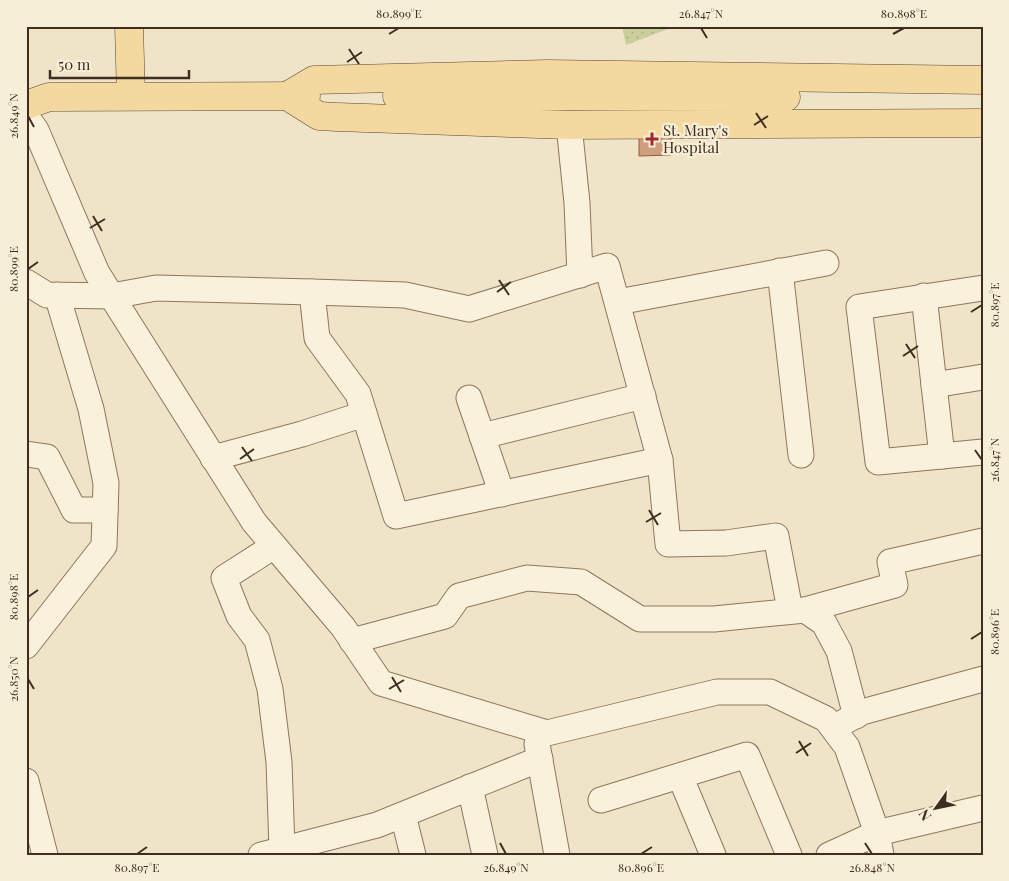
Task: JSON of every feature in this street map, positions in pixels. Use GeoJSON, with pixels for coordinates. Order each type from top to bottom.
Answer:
{"type":"FeatureCollection","features":[{"type":"Feature","properties":{"kind":"main road"},"geometry":{"type":"LineString","coordinates":[[129,26],[130,87]]}},
{"type":"Feature","properties":{"kind":"main road"},"geometry":{"type":"LineString","coordinates":[[287,96],[314,80],[518,75],[983,80]]}},
{"type":"Feature","properties":{"kind":"main road"},"geometry":{"type":"LineString","coordinates":[[34,96],[130,87],[287,96],[983,98]]}},
{"type":"Feature","properties":{"kind":"main road"},"geometry":{"type":"LineString","coordinates":[[287,96],[319,116],[569,125],[983,123]]}},
{"type":"Feature","properties":{"kind":"street"},"geometry":{"type":"LineString","coordinates":[[26,116],[36,130],[97,273],[254,522],[352,641],[381,683],[547,732],[717,692],[770,692],[826,719],[834,728],[847,747],[879,844]]}},
{"type":"Feature","properties":{"kind":"street"},"geometry":{"type":"LineString","coordinates":[[569,125],[577,204],[580,274]]}},
{"type":"Feature","properties":{"kind":"street"},"geometry":{"type":"LineString","coordinates":[[618,302],[826,263]]}},
{"type":"Feature","properties":{"kind":"street"},"geometry":{"type":"LineString","coordinates":[[26,282],[47,295],[112,296],[156,288],[405,295],[469,309],[607,266],[660,460],[668,544],[726,543],[776,536],[797,610],[824,623],[838,651],[856,716]]}},
{"type":"Feature","properties":{"kind":"street"},"geometry":{"type":"LineString","coordinates":[[780,272],[801,455]]}},
{"type":"Feature","properties":{"kind":"street"},"geometry":{"type":"LineString","coordinates":[[983,288],[859,307],[878,462],[983,452]]}},
{"type":"Feature","properties":{"kind":"street"},"geometry":{"type":"LineString","coordinates":[[312,292],[317,338],[358,394],[396,516],[660,460]]}},
{"type":"Feature","properties":{"kind":"street"},"geometry":{"type":"LineString","coordinates":[[26,646],[104,546],[106,484],[91,409],[57,295]]}},
{"type":"Feature","properties":{"kind":"street"},"geometry":{"type":"LineString","coordinates":[[924,296],[942,456]]}},
{"type":"Feature","properties":{"kind":"street"},"geometry":{"type":"LineString","coordinates":[[934,385],[983,377]]}},
{"type":"Feature","properties":{"kind":"street"},"geometry":{"type":"LineString","coordinates":[[482,436],[643,396]]}},
{"type":"Feature","properties":{"kind":"street"},"geometry":{"type":"LineString","coordinates":[[469,398],[502,494]]}},
{"type":"Feature","properties":{"kind":"street"},"geometry":{"type":"LineString","coordinates":[[213,458],[302,434],[364,414]]}},
{"type":"Feature","properties":{"kind":"street"},"geometry":{"type":"LineString","coordinates":[[26,454],[47,457],[74,510],[105,510]]}},
{"type":"Feature","properties":{"kind":"street"},"geometry":{"type":"LineString","coordinates":[[352,641],[445,616],[459,596],[527,578],[581,582],[640,619],[714,619],[797,610],[895,585],[890,562],[983,542]]}},
{"type":"Feature","properties":{"kind":"street"},"geometry":{"type":"LineString","coordinates":[[274,546],[224,578],[239,616],[257,640],[270,689],[279,762],[272,852],[337,846],[377,825],[540,758]]}},
{"type":"Feature","properties":{"kind":"street"},"geometry":{"type":"LineString","coordinates":[[834,728],[856,716],[983,679]]}},
{"type":"Feature","properties":{"kind":"street"},"geometry":{"type":"LineString","coordinates":[[535,729],[557,855]]}},
{"type":"Feature","properties":{"kind":"street"},"geometry":{"type":"LineString","coordinates":[[601,800],[747,755],[789,855]]}},
{"type":"Feature","properties":{"kind":"street"},"geometry":{"type":"LineString","coordinates":[[680,776],[713,855]]}},
{"type":"Feature","properties":{"kind":"street"},"geometry":{"type":"LineString","coordinates":[[26,781],[45,855]]}},
{"type":"Feature","properties":{"kind":"street"},"geometry":{"type":"LineString","coordinates":[[470,787],[485,855]]}},
{"type":"Feature","properties":{"kind":"street"},"geometry":{"type":"LineString","coordinates":[[829,855],[879,844],[983,808]]}},
{"type":"Feature","properties":{"kind":"street"},"geometry":{"type":"LineString","coordinates":[[403,815],[413,855]]}},
{"type":"Feature","properties":{"kind":"green space"},"geometry":{"type":"Polygon","coordinates":[[[622,26],[676,26],[626,45],[622,26]]]}},
{"type":"Feature","properties":{"kind":"building"},"geometry":{"type":"Polygon","coordinates":[[[671,131],[671,155],[639,156],[639,132],[671,131]]]}},
{"type":"Feature","properties":{"kind":"place","name":"St. Mary's Hospital"},"geometry":{"type":"Point","coordinates":[652,139]}}]}
